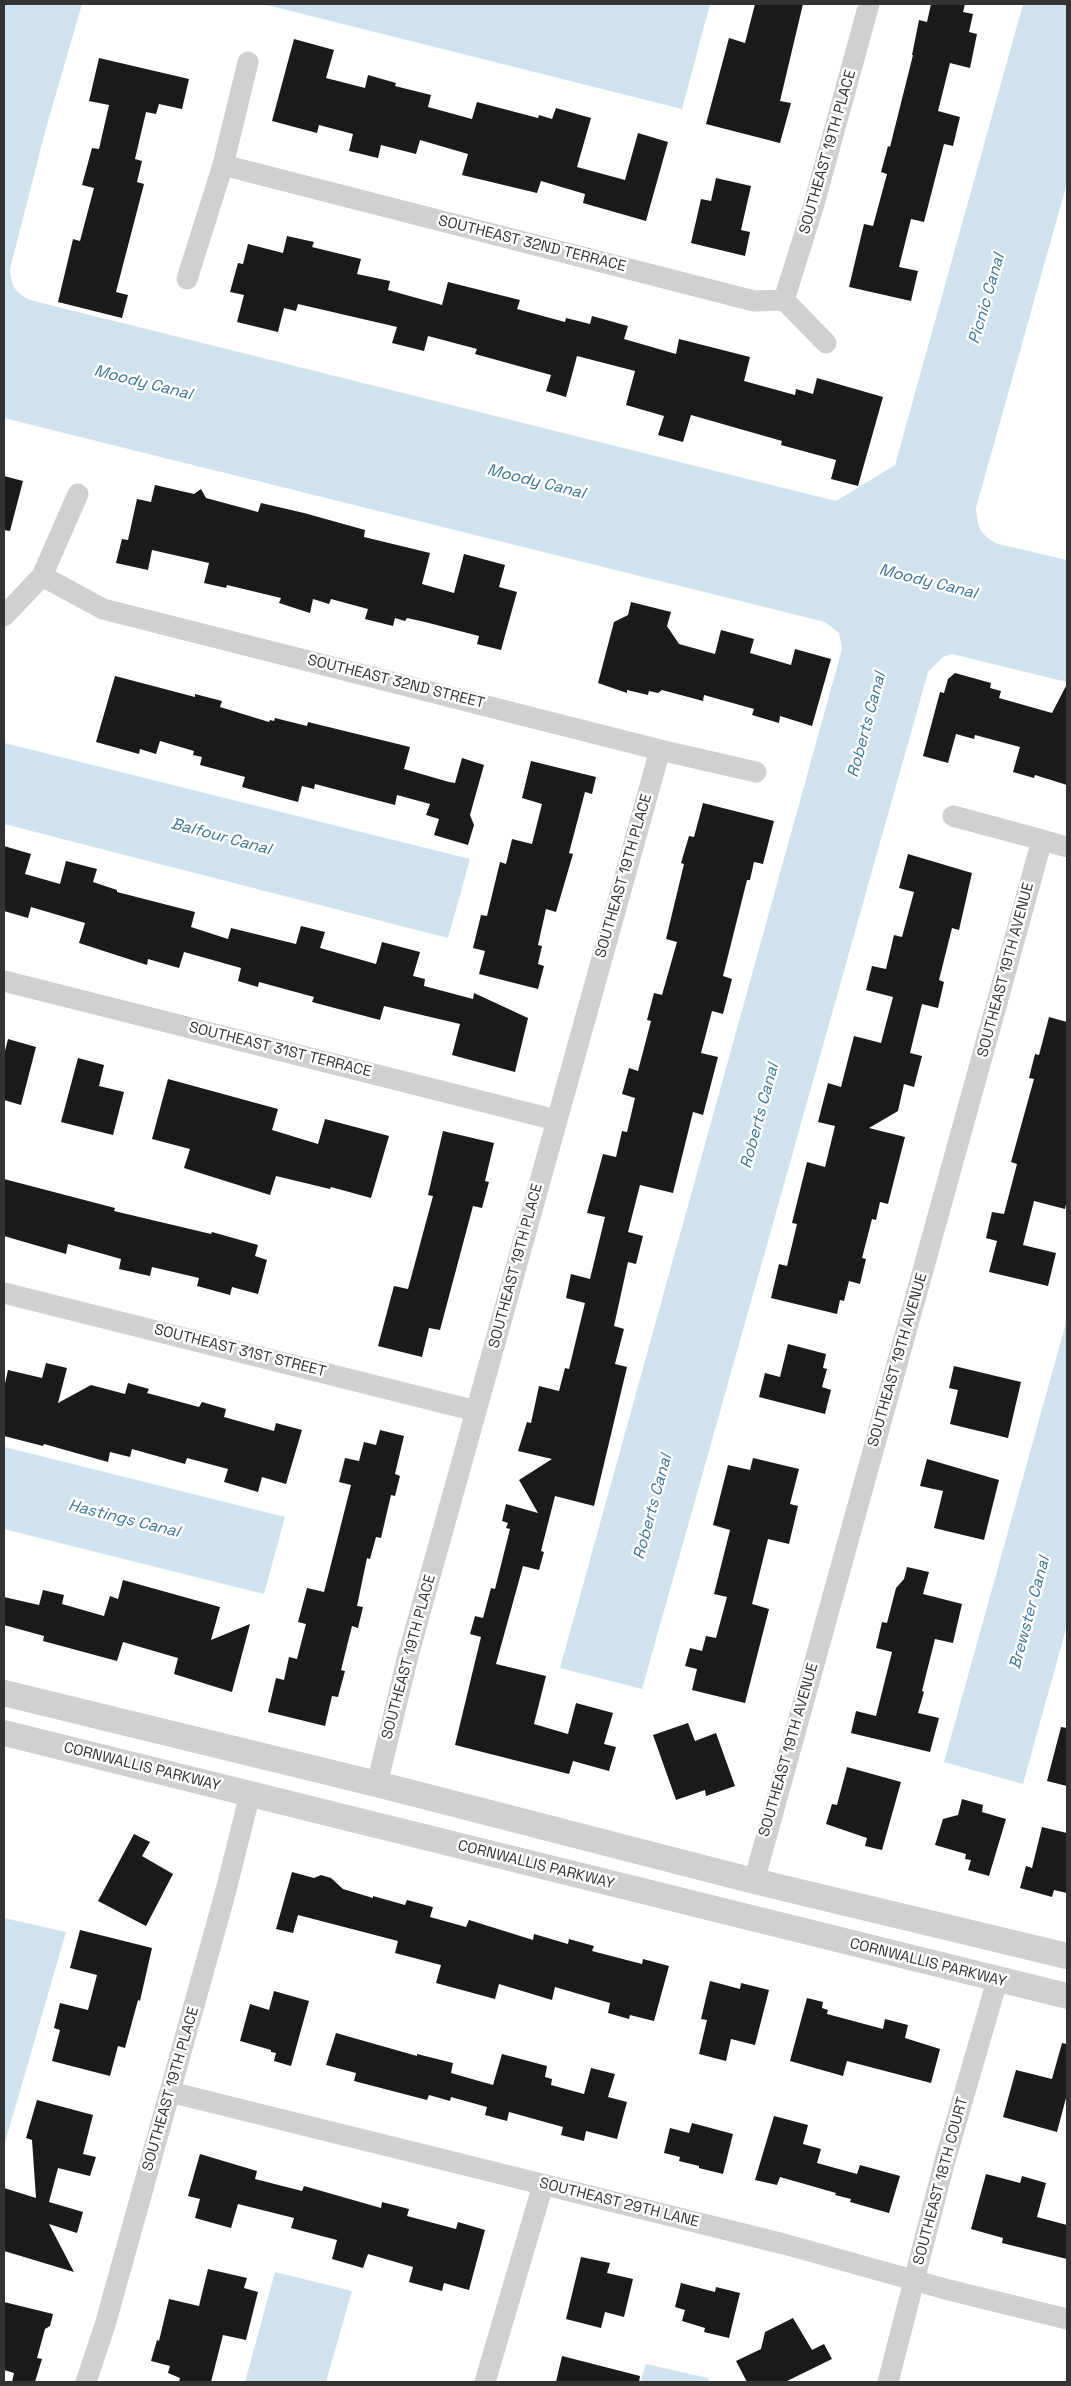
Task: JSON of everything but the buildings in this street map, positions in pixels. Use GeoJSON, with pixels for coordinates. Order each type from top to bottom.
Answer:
{"type":"FeatureCollection","features":[{"type":"Feature","properties":{"kind":"street","name":"SOUTHEAST 19TH PLACE"},"geometry":{"type":"LineString","coordinates":[[784,300],[814,204],[869,4]]}},
{"type":"Feature","properties":{"kind":"street"},"geometry":{"type":"LineString","coordinates":[[187,279],[223,165],[248,62]]}},
{"type":"Feature","properties":{"kind":"street","name":"SOUTHEAST 32ND TERRACE"},"geometry":{"type":"LineString","coordinates":[[223,165],[754,301],[784,300]]}},
{"type":"Feature","properties":{"kind":"street"},"geometry":{"type":"LineString","coordinates":[[784,300],[826,344]]}},
{"type":"Feature","properties":{"kind":"street"},"geometry":{"type":"LineString","coordinates":[[4,616],[42,576],[78,494]]}},
{"type":"Feature","properties":{"kind":"street","name":"SOUTHEAST 32ND STREET"},"geometry":{"type":"LineString","coordinates":[[42,576],[103,609],[660,750],[756,772]]}},
{"type":"Feature","properties":{"kind":"street","name":"SOUTHEAST 19TH PLACE"},"geometry":{"type":"LineString","coordinates":[[376,1784],[408,1652],[660,750]]}},
{"type":"Feature","properties":{"kind":"street"},"geometry":{"type":"LineString","coordinates":[[954,816],[1067,847]]}},
{"type":"Feature","properties":{"kind":"street","name":"SOUTHEAST 19TH AVENUE"},"geometry":{"type":"LineString","coordinates":[[754,1881],[1042,840]]}},
{"type":"Feature","properties":{"kind":"street","name":"SOUTHEAST 31ST TERRACE"},"geometry":{"type":"LineString","coordinates":[[4,981],[556,1120]]}},
{"type":"Feature","properties":{"kind":"street","name":"SOUTHEAST 31ST STREET"},"geometry":{"type":"LineString","coordinates":[[4,1293],[476,1411]]}},
{"type":"Feature","properties":{"kind":"street"},"geometry":{"type":"LineString","coordinates":[[4,1693],[376,1784],[754,1881],[1067,1956]]}},
{"type":"Feature","properties":{"kind":"street","name":"CORNWALLIS PARKWAY"},"geometry":{"type":"LineString","coordinates":[[4,1733],[744,1915],[997,1981],[1067,1996]]}},
{"type":"Feature","properties":{"kind":"street"},"geometry":{"type":"LineString","coordinates":[[250,1794],[259,1756]]}},
{"type":"Feature","properties":{"kind":"street"},"geometry":{"type":"LineString","coordinates":[[367,1822],[376,1784]]}},
{"type":"Feature","properties":{"kind":"street","name":"SOUTHEAST 19TH PLACE"},"geometry":{"type":"LineString","coordinates":[[86,2382],[105,2325],[170,2092],[250,1794]]}},
{"type":"Feature","properties":{"kind":"street"},"geometry":{"type":"LineString","coordinates":[[744,1915],[754,1881]]}},
{"type":"Feature","properties":{"kind":"street"},"geometry":{"type":"LineString","coordinates":[[997,1981],[1007,1942]]}},
{"type":"Feature","properties":{"kind":"street","name":"SOUTHEAST 18TH COURT"},"geometry":{"type":"LineString","coordinates":[[888,2382],[944,2164],[997,1981]]}},
{"type":"Feature","properties":{"kind":"street","name":"SOUTHEAST 29TH LANE"},"geometry":{"type":"LineString","coordinates":[[170,2092],[543,2184],[1067,2319]]}},
{"type":"Feature","properties":{"kind":"street"},"geometry":{"type":"LineString","coordinates":[[485,2382],[543,2184]]}},
{"type":"Feature","properties":{"kind":"water"},"geometry":{"type":"Polygon","coordinates":[[[4,4],[82,4],[46,128],[10,269],[11,280],[15,288],[30,300],[836,501],[895,465],[1023,4],[1067,4],[1067,183],[976,508],[979,526],[992,541],[1067,560],[1067,682],[952,654],[943,657],[928,672],[642,1689],[560,1668],[842,649],[839,633],[825,622],[4,418],[4,4]]]}},
{"type":"Feature","properties":{"kind":"water"},"geometry":{"type":"Polygon","coordinates":[[[263,4],[710,4],[682,109],[263,4]]]}},
{"type":"Feature","properties":{"kind":"water","name":"Balfour Canal"},"geometry":{"type":"Polygon","coordinates":[[[4,743],[470,859],[448,938],[4,824],[4,743]]]}},
{"type":"Feature","properties":{"kind":"water","name":"Brewster Canal"},"geometry":{"type":"Polygon","coordinates":[[[1067,1319],[1067,1625],[1023,1784],[944,1762],[1067,1319]]]}},
{"type":"Feature","properties":{"kind":"water","name":"Hastings Canal"},"geometry":{"type":"Polygon","coordinates":[[[4,1447],[285,1517],[264,1594],[4,1529],[4,1447]]]}},
{"type":"Feature","properties":{"kind":"water"},"geometry":{"type":"Polygon","coordinates":[[[4,1918],[66,1932],[4,2146],[4,1918]]]}},
{"type":"Feature","properties":{"kind":"water"},"geometry":{"type":"Polygon","coordinates":[[[275,2272],[352,2291],[326,2382],[245,2382],[275,2272]]]}},
{"type":"Feature","properties":{"kind":"water"},"geometry":{"type":"Polygon","coordinates":[[[646,2364],[708,2378],[709,2382],[640,2382],[646,2364]]]}},
{"type":"Feature","properties":{"kind":"water label","name":"Picnic Canal"},"geometry":{"type":"Point","coordinates":[987,299]}},
{"type":"Feature","properties":{"kind":"water label","name":"Moody Canal"},"geometry":{"type":"Point","coordinates":[143,383]}},
{"type":"Feature","properties":{"kind":"water label","name":"Moody Canal"},"geometry":{"type":"Point","coordinates":[536,482]}},
{"type":"Feature","properties":{"kind":"water label","name":"Moody Canal"},"geometry":{"type":"Point","coordinates":[928,582]}},
{"type":"Feature","properties":{"kind":"water label","name":"Roberts Canal"},"geometry":{"type":"Point","coordinates":[867,725]}},
{"type":"Feature","properties":{"kind":"water label","name":"Roberts Canal"},"geometry":{"type":"Point","coordinates":[760,1116]}},
{"type":"Feature","properties":{"kind":"water label","name":"Roberts Canal"},"geometry":{"type":"Point","coordinates":[653,1507]}}]}
